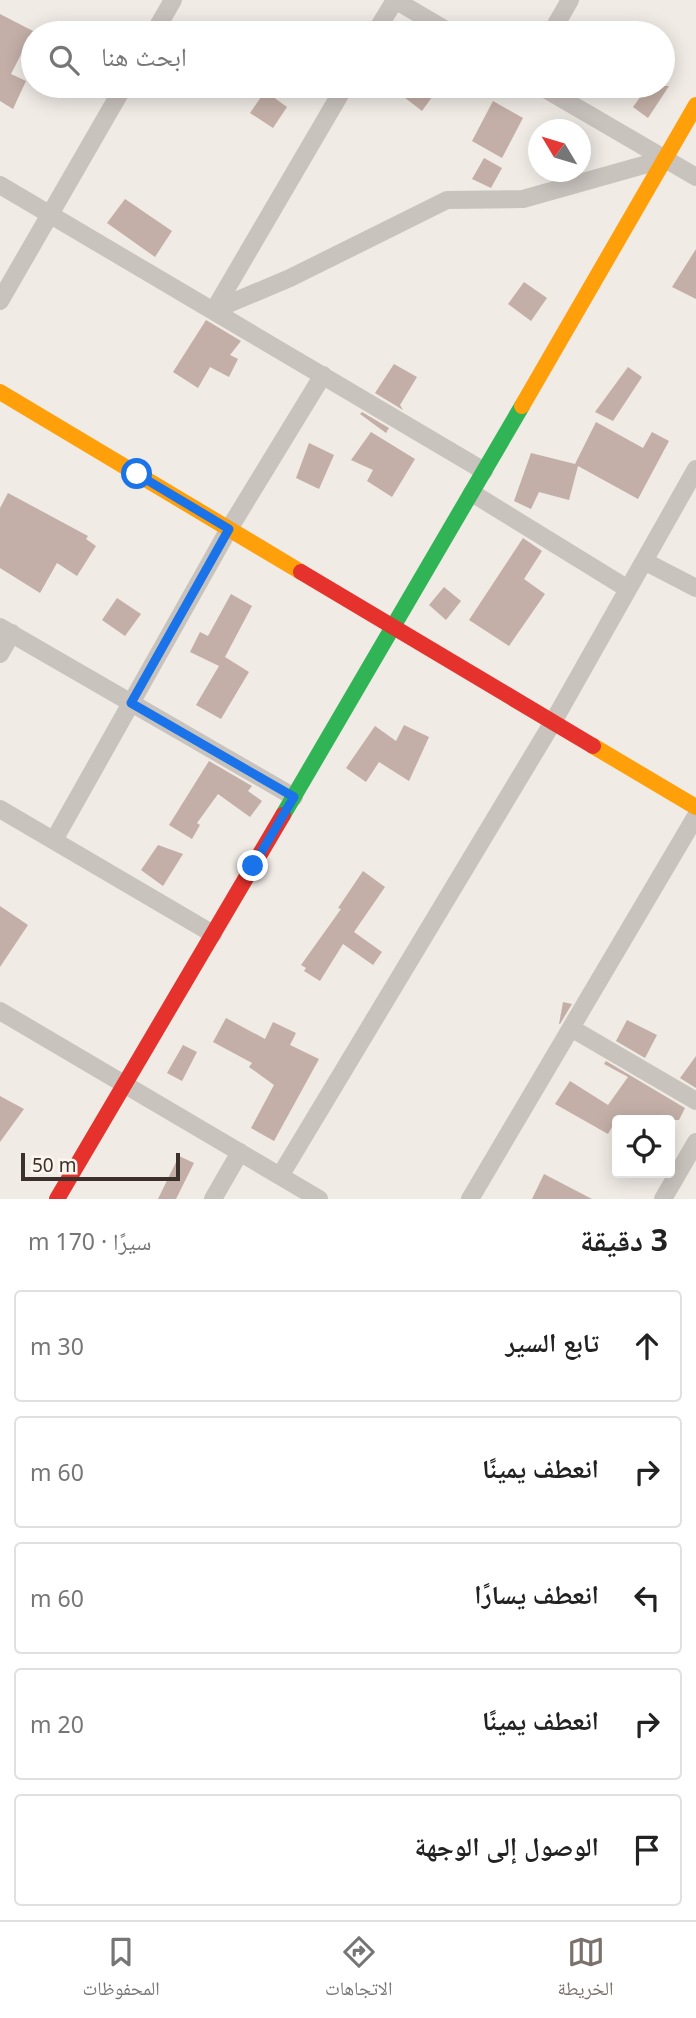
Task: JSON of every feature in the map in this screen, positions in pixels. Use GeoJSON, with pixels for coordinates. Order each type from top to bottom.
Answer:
{"type":"FeatureCollection","features":[{"type":"Feature","properties":{"kind":"street"},"geometry":{"type":"LineString","coordinates":[[161,21],[173,0]]}},
{"type":"Feature","properties":{"kind":"street"},"geometry":{"type":"LineString","coordinates":[[382,21],[395,0],[431,21]]}},
{"type":"Feature","properties":{"kind":"street"},"geometry":{"type":"LineString","coordinates":[[558,21],[570,0]]}},
{"type":"Feature","properties":{"kind":"street"},"geometry":{"type":"LineString","coordinates":[[0,301],[117,98]]}},
{"type":"Feature","properties":{"kind":"street"},"geometry":{"type":"LineString","coordinates":[[214,310],[338,98]]}},
{"type":"Feature","properties":{"kind":"street"},"geometry":{"type":"LineString","coordinates":[[561,98],[696,177]]}},
{"type":"Feature","properties":{"kind":"street"},"geometry":{"type":"LineString","coordinates":[[57,1199],[472,494],[696,105]]}},
{"type":"Feature","properties":{"kind":"street"},"geometry":{"type":"LineString","coordinates":[[214,310],[290,278],[447,200],[523,199],[665,159]]}},
{"type":"Feature","properties":{"kind":"street"},"geometry":{"type":"LineString","coordinates":[[0,185],[484,471]]}},
{"type":"Feature","properties":{"kind":"street"},"geometry":{"type":"LineString","coordinates":[[54,841],[229,529],[323,375]]}},
{"type":"Feature","properties":{"kind":"street"},"geometry":{"type":"LineString","coordinates":[[0,392],[696,807]]}},
{"type":"Feature","properties":{"kind":"street"},"geometry":{"type":"LineString","coordinates":[[280,1176],[553,722],[696,469]]}},
{"type":"Feature","properties":{"kind":"street"},"geometry":{"type":"LineString","coordinates":[[472,494],[628,589]]}},
{"type":"Feature","properties":{"kind":"street"},"geometry":{"type":"LineString","coordinates":[[644,561],[696,588]]}},
{"type":"Feature","properties":{"kind":"street"},"geometry":{"type":"LineString","coordinates":[[0,654],[6,630],[294,797]]}},
{"type":"Feature","properties":{"kind":"street"},"geometry":{"type":"LineString","coordinates":[[0,809],[213,934]]}},
{"type":"Feature","properties":{"kind":"street"},"geometry":{"type":"LineString","coordinates":[[470,1199],[696,816]]}},
{"type":"Feature","properties":{"kind":"street"},"geometry":{"type":"LineString","coordinates":[[0,1010],[319,1199]]}},
{"type":"Feature","properties":{"kind":"street"},"geometry":{"type":"LineString","coordinates":[[571,1028],[696,1101]]}},
{"type":"Feature","properties":{"kind":"street"},"geometry":{"type":"LineString","coordinates":[[663,1199],[696,1142]]}},
{"type":"Feature","properties":{"kind":"street"},"geometry":{"type":"LineString","coordinates":[[214,1199],[240,1153]]}},
{"type":"Feature","properties":{"kind":"building"},"geometry":{"type":"Polygon","coordinates":[[[0,14],[21,25],[21,54],[11,74],[21,79],[21,92],[13,109],[0,101],[0,14]]]}},
{"type":"Feature","properties":{"kind":"building"},"geometry":{"type":"Polygon","coordinates":[[[260,98],[275,98],[287,107],[273,128],[250,113],[260,98]]]}},
{"type":"Feature","properties":{"kind":"building"},"geometry":{"type":"Polygon","coordinates":[[[405,98],[431,98],[422,111],[405,98]]]}},
{"type":"Feature","properties":{"kind":"building"},"geometry":{"type":"Polygon","coordinates":[[[640,98],[661,98],[648,118],[633,107],[640,98]]]}},
{"type":"Feature","properties":{"kind":"building"},"geometry":{"type":"Polygon","coordinates":[[[493,101],[523,118],[502,158],[472,141],[493,101]]]}},
{"type":"Feature","properties":{"kind":"building"},"geometry":{"type":"Polygon","coordinates":[[[484,158],[502,168],[491,188],[472,179],[484,158]]]}},
{"type":"Feature","properties":{"kind":"building"},"geometry":{"type":"Polygon","coordinates":[[[125,199],[172,231],[155,257],[107,223],[125,199]]]}},
{"type":"Feature","properties":{"kind":"building"},"geometry":{"type":"Polygon","coordinates":[[[696,249],[696,299],[672,287],[696,249]]]}},
{"type":"Feature","properties":{"kind":"building"},"geometry":{"type":"Polygon","coordinates":[[[524,282],[547,298],[531,321],[508,304],[524,282]]]}},
{"type":"Feature","properties":{"kind":"building"},"geometry":{"type":"Polygon","coordinates":[[[206,320],[241,341],[230,355],[238,359],[229,377],[210,367],[198,388],[173,372],[206,320]]]}},
{"type":"Feature","properties":{"kind":"building"},"geometry":{"type":"Polygon","coordinates":[[[394,364],[417,377],[400,405],[403,410],[375,393],[394,364]]]}},
{"type":"Feature","properties":{"kind":"building"},"geometry":{"type":"Polygon","coordinates":[[[628,367],[642,377],[613,421],[595,412],[628,367]]]}},
{"type":"Feature","properties":{"kind":"building"},"geometry":{"type":"Polygon","coordinates":[[[362,412],[389,428],[386,433],[360,414],[362,412]]]}},
{"type":"Feature","properties":{"kind":"building"},"geometry":{"type":"Polygon","coordinates":[[[596,422],[643,448],[652,432],[669,441],[638,499],[578,466],[569,500],[539,492],[531,509],[514,501],[531,453],[575,464],[596,422]]]}},
{"type":"Feature","properties":{"kind":"building"},"geometry":{"type":"Polygon","coordinates":[[[371,432],[415,459],[392,497],[367,481],[373,470],[351,460],[371,432]]]}},
{"type":"Feature","properties":{"kind":"building"},"geometry":{"type":"Polygon","coordinates":[[[309,443],[334,455],[319,489],[296,478],[309,443]]]}},
{"type":"Feature","properties":{"kind":"building"},"geometry":{"type":"Polygon","coordinates":[[[8,493],[88,536],[86,539],[96,546],[77,576],[57,563],[40,593],[0,568],[0,508],[8,493]]]}},
{"type":"Feature","properties":{"kind":"building"},"geometry":{"type":"Polygon","coordinates":[[[523,538],[542,551],[524,579],[545,594],[509,646],[469,620],[523,538]]]}},
{"type":"Feature","properties":{"kind":"building"},"geometry":{"type":"Polygon","coordinates":[[[444,587],[461,601],[446,620],[429,605],[444,587]]]}},
{"type":"Feature","properties":{"kind":"building"},"geometry":{"type":"Polygon","coordinates":[[[231,594],[252,606],[225,657],[249,672],[221,719],[196,705],[219,666],[190,652],[200,632],[208,636],[231,594]]]}},
{"type":"Feature","properties":{"kind":"building"},"geometry":{"type":"Polygon","coordinates":[[[117,598],[141,614],[125,636],[102,620],[117,598]]]}},
{"type":"Feature","properties":{"kind":"building"},"geometry":{"type":"Polygon","coordinates":[[[404,725],[429,737],[409,781],[379,762],[366,782],[346,768],[375,726],[396,741],[404,725]]]}},
{"type":"Feature","properties":{"kind":"building"},"geometry":{"type":"Polygon","coordinates":[[[209,761],[252,786],[248,791],[262,801],[250,817],[218,794],[197,823],[200,825],[192,839],[169,825],[209,761]]]}},
{"type":"Feature","properties":{"kind":"building"},"geometry":{"type":"Polygon","coordinates":[[[158,845],[183,854],[163,886],[141,870],[158,845]]]}},
{"type":"Feature","properties":{"kind":"building"},"geometry":{"type":"Polygon","coordinates":[[[363,871],[385,887],[354,932],[382,952],[373,965],[343,944],[320,981],[304,971],[306,968],[301,965],[341,909],[338,908],[363,871]]]}},
{"type":"Feature","properties":{"kind":"building"},"geometry":{"type":"Polygon","coordinates":[[[0,906],[28,925],[0,967],[0,906]]]}},
{"type":"Feature","properties":{"kind":"building"},"geometry":{"type":"Polygon","coordinates":[[[563,1002],[572,1004],[559,1024],[563,1002]]]}},
{"type":"Feature","properties":{"kind":"building"},"geometry":{"type":"Polygon","coordinates":[[[226,1018],[265,1039],[273,1022],[296,1033],[290,1045],[319,1059],[274,1141],[251,1128],[274,1085],[249,1067],[252,1063],[213,1042],[226,1018]]]}},
{"type":"Feature","properties":{"kind":"building"},"geometry":{"type":"Polygon","coordinates":[[[627,1020],[657,1035],[645,1058],[616,1041],[627,1020]]]}},
{"type":"Feature","properties":{"kind":"building"},"geometry":{"type":"Polygon","coordinates":[[[183,1045],[197,1052],[182,1081],[167,1073],[183,1045]]]}},
{"type":"Feature","properties":{"kind":"building"},"geometry":{"type":"Polygon","coordinates":[[[696,1056],[696,1088],[680,1078],[696,1056]]]}},
{"type":"Feature","properties":{"kind":"building"},"geometry":{"type":"Polygon","coordinates":[[[606,1061],[685,1108],[679,1120],[675,1120],[675,1115],[612,1115],[612,1127],[608,1134],[555,1104],[570,1081],[608,1105],[628,1077],[604,1064],[606,1061]]]}},
{"type":"Feature","properties":{"kind":"building"},"geometry":{"type":"Polygon","coordinates":[[[0,1096],[24,1109],[0,1142],[0,1096]]]}},
{"type":"Feature","properties":{"kind":"building"},"geometry":{"type":"Polygon","coordinates":[[[179,1156],[194,1163],[176,1199],[158,1199],[179,1156]]]}},
{"type":"Feature","properties":{"kind":"building"},"geometry":{"type":"Polygon","coordinates":[[[544,1174],[592,1199],[532,1199],[544,1174]]]}},
{"type":"Feature","properties":{"kind":"traffic: fast"},"geometry":{"type":"LineString","coordinates":[[283,815],[522,406]]}},
{"type":"Feature","properties":{"kind":"traffic: slow"},"geometry":{"type":"LineString","coordinates":[[522,406],[696,105]]}},
{"type":"Feature","properties":{"kind":"traffic: slow"},"geometry":{"type":"LineString","coordinates":[[0,392],[301,572]]}},
{"type":"Feature","properties":{"kind":"traffic: slow"},"geometry":{"type":"LineString","coordinates":[[593,746],[696,807]]}},
{"type":"Feature","properties":{"kind":"traffic: jam"},"geometry":{"type":"LineString","coordinates":[[301,572],[593,746]]}},
{"type":"Feature","properties":{"kind":"traffic: jam"},"geometry":{"type":"LineString","coordinates":[[57,1199],[283,815]]}},
{"type":"Feature","properties":{"kind":"route"},"geometry":{"type":"LineString","coordinates":[[137,474],[229,529],[131,703],[294,797],[253,866]]}}]}
